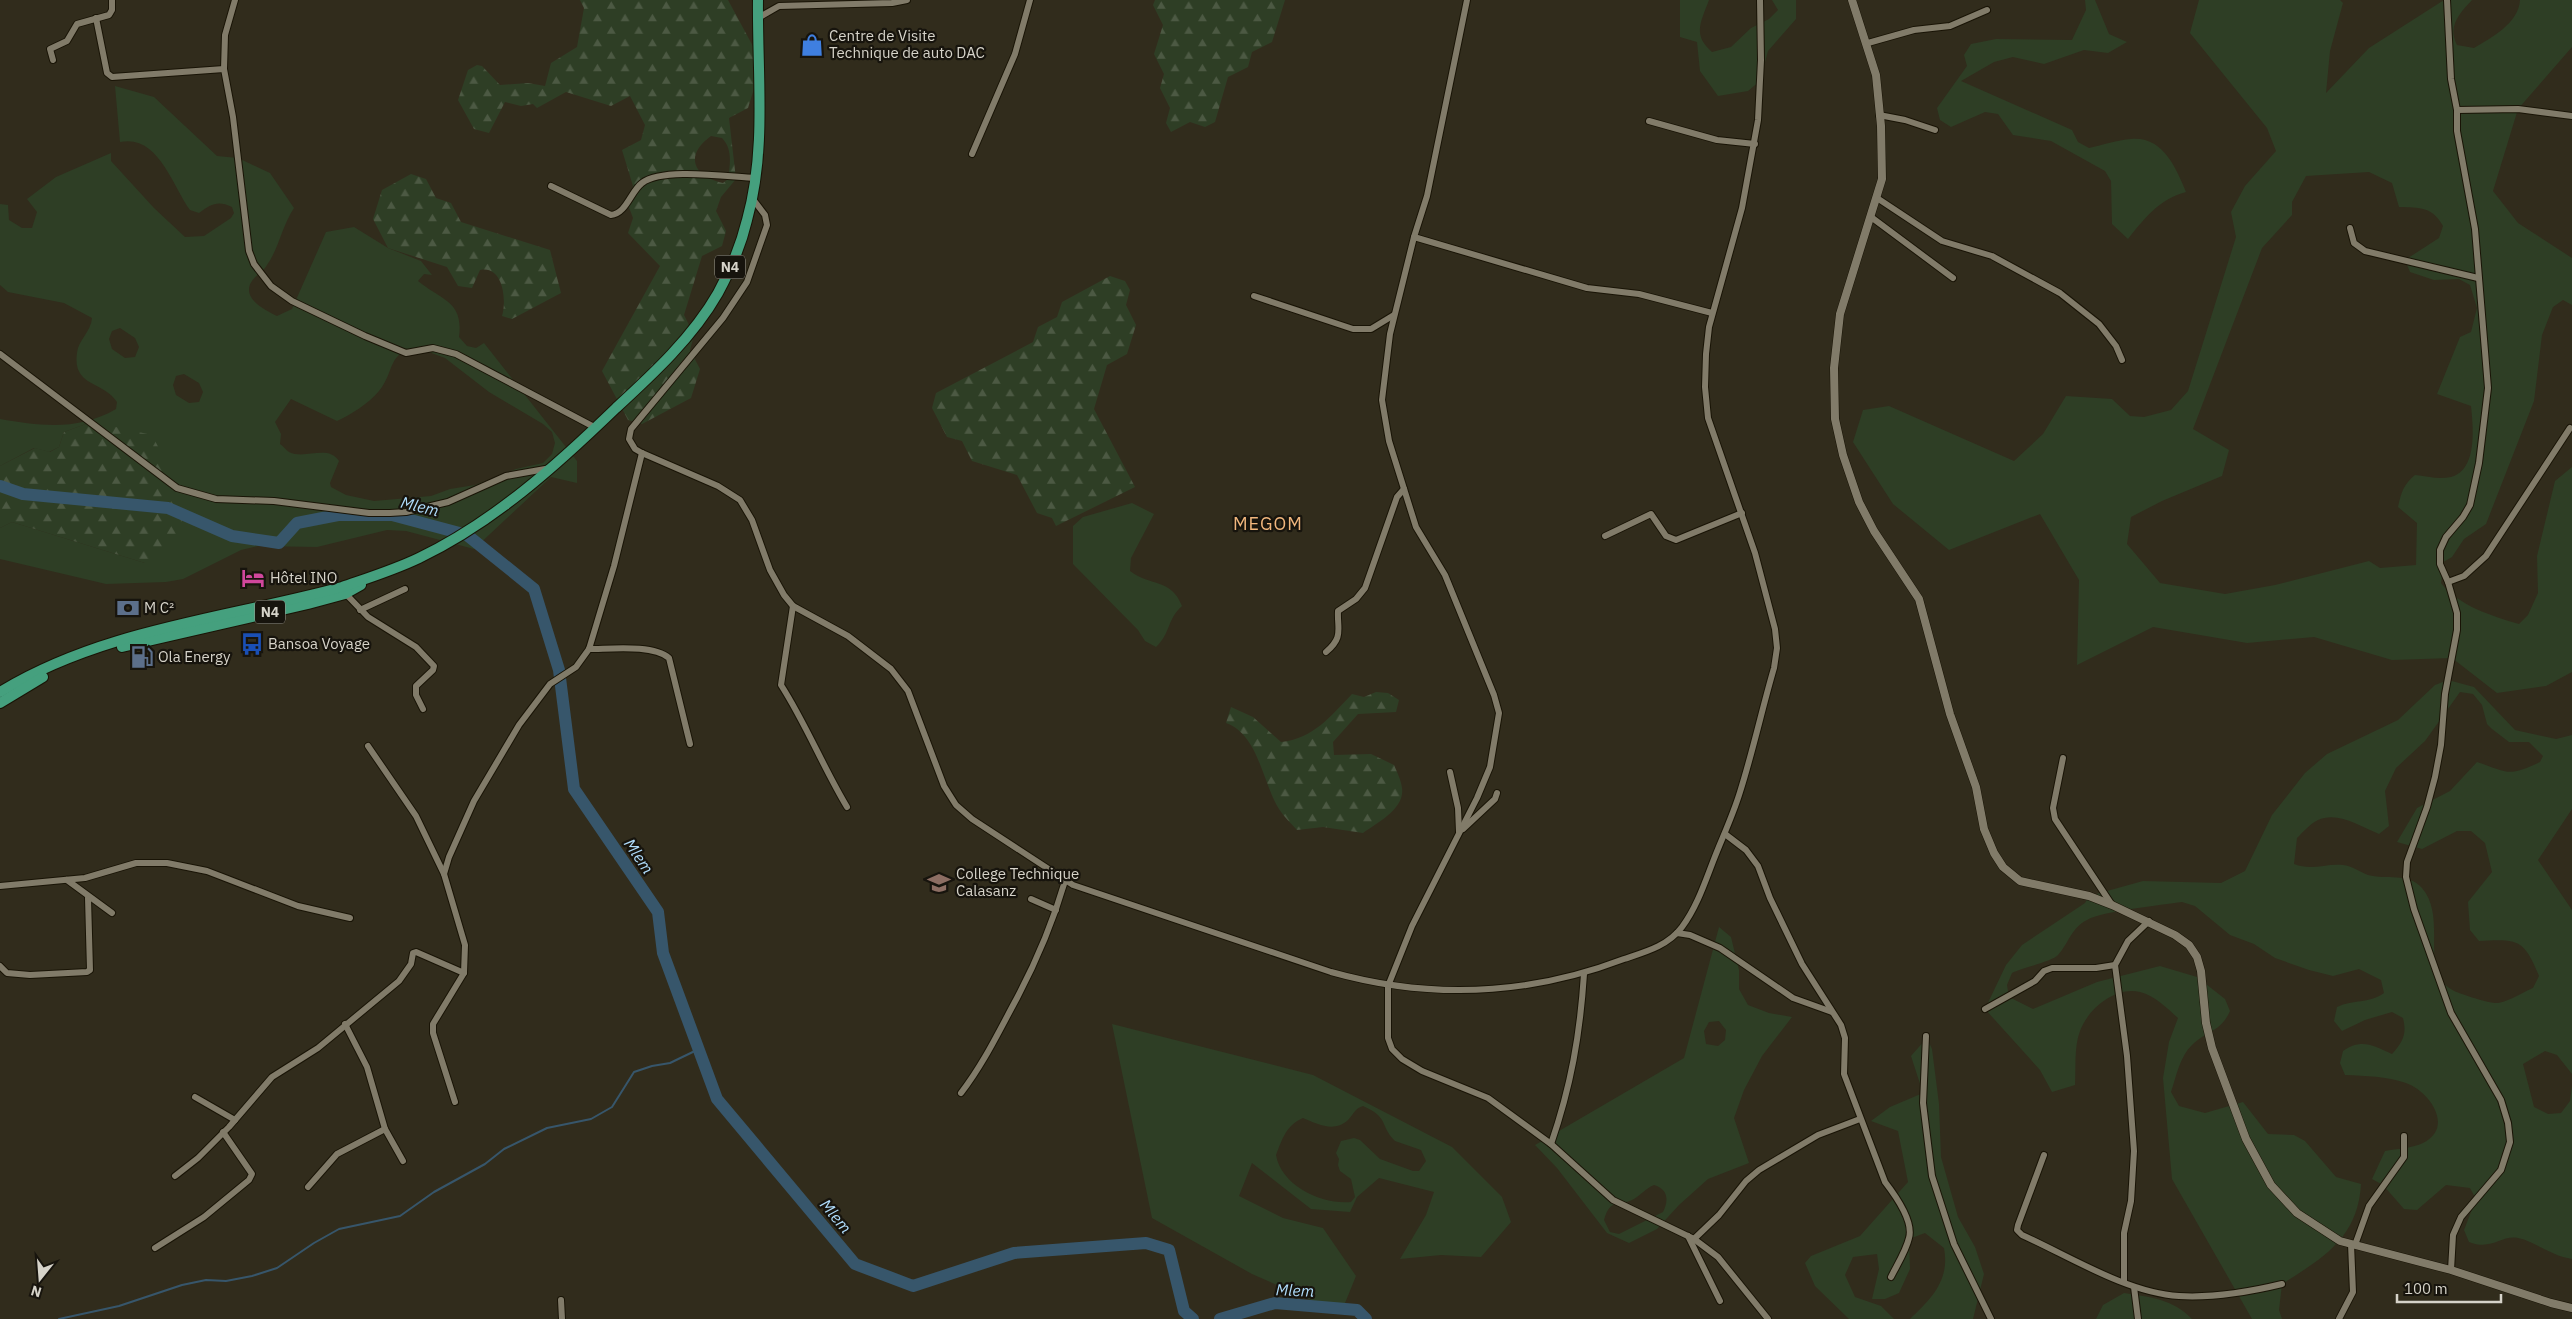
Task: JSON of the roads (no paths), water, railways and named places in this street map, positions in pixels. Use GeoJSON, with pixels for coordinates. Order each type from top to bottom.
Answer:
{"type":"FeatureCollection","features":[{"type":"Feature","properties":{"kind":"highway","name":"N4"},"geometry":{"type":"LineString","coordinates":[[0,692],[32,675],[101,649],[343,590],[420,558],[493,514],[551,468],[596,428],[648,379],[704,313],[718,293],[734,259],[747,220],[755,178],[759,123],[758,0]]}},
{"type":"Feature","properties":{"kind":"highway","name":"N4"},"geometry":{"type":"LineString","coordinates":[[0,703],[35,681],[101,649]]}},
{"type":"Feature","properties":{"kind":"street"},"geometry":{"type":"LineString","coordinates":[[53,60],[50,49],[67,41],[77,24],[111,12],[112,0]]}},
{"type":"Feature","properties":{"kind":"street"},"geometry":{"type":"LineString","coordinates":[[235,0],[226,26],[224,68],[233,117],[249,252],[254,264],[271,286],[304,308],[406,353],[433,348],[456,354],[596,428]]}},
{"type":"Feature","properties":{"kind":"street"},"geometry":{"type":"LineString","coordinates":[[758,18],[784,5],[872,4],[907,0]]}},
{"type":"Feature","properties":{"kind":"street"},"geometry":{"type":"LineString","coordinates":[[972,154],[1015,54],[1030,0]]}},
{"type":"Feature","properties":{"kind":"street"},"geometry":{"type":"LineString","coordinates":[[1467,0],[1427,196],[1414,237],[1394,316],[1382,400],[1387,432],[1419,533],[1435,556],[1448,582],[1494,695],[1499,713],[1490,768],[1477,798],[1412,926],[1388,986],[1388,1038],[1392,1049],[1402,1059],[1422,1071],[1488,1098],[1550,1144],[1613,1200],[1691,1238],[1718,1257],[1768,1319]]}},
{"type":"Feature","properties":{"kind":"street"},"geometry":{"type":"LineString","coordinates":[[752,198],[765,215],[767,224],[747,282],[717,326],[631,429],[629,439],[631,444],[642,453],[718,486],[740,500],[752,520],[770,570],[784,595],[793,606],[848,636],[891,669],[908,691],[950,798],[972,820],[1065,881],[1106,898],[1331,972],[1388,986],[1448,990],[1509,989],[1584,974],[1657,947],[1677,933],[1694,909],[1725,834],[1743,782],[1774,668],[1777,648],[1775,629],[1742,513],[1711,428],[1707,408],[1706,354],[1712,313],[1742,208],[1755,144],[1761,60],[1760,0]]}},
{"type":"Feature","properties":{"kind":"street"},"geometry":{"type":"LineString","coordinates":[[1852,0],[1868,43],[1876,75],[1882,179],[1878,198],[1840,314],[1834,368],[1835,419],[1852,486],[1874,531],[1919,599],[1950,714],[1976,787],[1984,829],[1999,860],[2009,874],[2027,885],[2082,895],[2112,904],[2149,921],[2183,940],[2197,957],[2201,971],[2206,1024],[2212,1048],[2246,1139],[2271,1185],[2284,1201],[2314,1226],[2333,1237],[2353,1245],[2451,1270],[2551,1303],[2572,1308]]}},
{"type":"Feature","properties":{"kind":"street"},"geometry":{"type":"LineString","coordinates":[[2447,0],[2451,79],[2457,132],[2475,229],[2488,388],[2486,413],[2470,505],[2463,517],[2446,537],[2440,550],[2440,564],[2448,582],[2457,613],[2457,630],[2445,694],[2441,745],[2435,777],[2427,807],[2407,862],[2407,884],[2451,1013],[2505,1110],[2510,1142],[2500,1170],[2461,1217],[2451,1243],[2451,1270]]}},
{"type":"Feature","properties":{"kind":"street"},"geometry":{"type":"LineString","coordinates":[[1868,43],[1914,30],[1950,26],[1986,10]]}},
{"type":"Feature","properties":{"kind":"street"},"geometry":{"type":"LineString","coordinates":[[96,18],[107,73],[112,77],[224,68]]}},
{"type":"Feature","properties":{"kind":"street"},"geometry":{"type":"LineString","coordinates":[[2456,110],[2525,110],[2572,116]]}},
{"type":"Feature","properties":{"kind":"street"},"geometry":{"type":"LineString","coordinates":[[1879,115],[1905,120],[1935,130]]}},
{"type":"Feature","properties":{"kind":"street"},"geometry":{"type":"LineString","coordinates":[[1649,121],[1717,140],[1755,144]]}},
{"type":"Feature","properties":{"kind":"street"},"geometry":{"type":"LineString","coordinates":[[552,186],[611,216],[616,215],[622,210],[643,182],[661,176],[684,174],[755,178]]}},
{"type":"Feature","properties":{"kind":"street"},"geometry":{"type":"LineString","coordinates":[[1878,198],[1942,241],[1992,256],[2060,293],[2099,324],[2116,346],[2122,360]]}},
{"type":"Feature","properties":{"kind":"street"},"geometry":{"type":"LineString","coordinates":[[1871,217],[1953,278]]}},
{"type":"Feature","properties":{"kind":"street"},"geometry":{"type":"LineString","coordinates":[[2350,228],[2354,243],[2366,251],[2478,278]]}},
{"type":"Feature","properties":{"kind":"street"},"geometry":{"type":"LineString","coordinates":[[1414,237],[1587,288],[1639,294],[1712,313]]}},
{"type":"Feature","properties":{"kind":"street"},"geometry":{"type":"LineString","coordinates":[[1254,296],[1354,329],[1371,329],[1394,316]]}},
{"type":"Feature","properties":{"kind":"street"},"geometry":{"type":"LineString","coordinates":[[0,354],[177,488],[202,496],[274,501],[369,514],[406,512],[459,498],[506,476],[551,468]]}},
{"type":"Feature","properties":{"kind":"street"},"geometry":{"type":"LineString","coordinates":[[2448,582],[2464,576],[2486,556],[2570,428]]}},
{"type":"Feature","properties":{"kind":"street"},"geometry":{"type":"LineString","coordinates":[[444,874],[457,837],[474,801],[519,725],[550,684],[576,667],[589,649],[614,566],[642,453]]}},
{"type":"Feature","properties":{"kind":"street"},"geometry":{"type":"LineString","coordinates":[[1326,652],[1338,636],[1340,629],[1338,611],[1362,594],[1365,588],[1397,497],[1404,489]]}},
{"type":"Feature","properties":{"kind":"street"},"geometry":{"type":"LineString","coordinates":[[1605,536],[1651,514],[1666,536],[1676,540],[1742,513]]}},
{"type":"Feature","properties":{"kind":"street"},"geometry":{"type":"LineString","coordinates":[[360,610],[405,589]]}},
{"type":"Feature","properties":{"kind":"street"},"geometry":{"type":"LineString","coordinates":[[343,590],[360,610],[376,623],[416,647],[434,666],[433,670],[416,686],[416,694],[422,709]]}},
{"type":"Feature","properties":{"kind":"street"},"geometry":{"type":"LineString","coordinates":[[793,606],[781,685],[798,712],[826,771],[848,807]]}},
{"type":"Feature","properties":{"kind":"street"},"geometry":{"type":"LineString","coordinates":[[589,649],[651,650],[662,652],[668,658],[690,744]]}},
{"type":"Feature","properties":{"kind":"street"},"geometry":{"type":"LineString","coordinates":[[368,746],[416,816],[444,874],[465,944],[464,973],[433,1024],[433,1033],[455,1102]]}},
{"type":"Feature","properties":{"kind":"street"},"geometry":{"type":"LineString","coordinates":[[2063,758],[2053,808],[2055,819],[2112,904]]}},
{"type":"Feature","properties":{"kind":"street"},"geometry":{"type":"LineString","coordinates":[[1450,772],[1458,808],[1459,833]]}},
{"type":"Feature","properties":{"kind":"street"},"geometry":{"type":"LineString","coordinates":[[1459,833],[1495,799],[1497,793]]}},
{"type":"Feature","properties":{"kind":"street"},"geometry":{"type":"LineString","coordinates":[[1725,834],[1746,850],[1758,866],[1770,898],[1802,964],[1844,1032],[1844,1074],[1885,1182],[1901,1209],[1910,1232],[1909,1239],[1891,1277]]}},
{"type":"Feature","properties":{"kind":"street"},"geometry":{"type":"LineString","coordinates":[[0,886],[66,880],[99,874],[136,863],[167,864],[207,871],[298,906],[350,918]]}},
{"type":"Feature","properties":{"kind":"street"},"geometry":{"type":"LineString","coordinates":[[66,880],[88,898],[112,913]]}},
{"type":"Feature","properties":{"kind":"street"},"geometry":{"type":"LineString","coordinates":[[961,1093],[987,1057],[1031,973],[1056,910],[1065,881]]}},
{"type":"Feature","properties":{"kind":"street"},"geometry":{"type":"LineString","coordinates":[[0,966],[7,973],[22,975],[87,972],[90,970],[88,898]]}},
{"type":"Feature","properties":{"kind":"street"},"geometry":{"type":"LineString","coordinates":[[1031,899],[1056,910]]}},
{"type":"Feature","properties":{"kind":"street"},"geometry":{"type":"LineString","coordinates":[[2124,1282],[2124,1233],[2131,1201],[2134,1150],[2127,1056],[2115,966],[2128,941],[2149,921]]}},
{"type":"Feature","properties":{"kind":"street"},"geometry":{"type":"LineString","coordinates":[[1677,933],[1690,935],[1720,948],[1793,998],[1832,1012]]}},
{"type":"Feature","properties":{"kind":"street"},"geometry":{"type":"LineString","coordinates":[[175,1176],[198,1158],[235,1120],[272,1077],[318,1048],[399,980],[410,964],[413,953],[416,952],[464,973]]}},
{"type":"Feature","properties":{"kind":"street"},"geometry":{"type":"LineString","coordinates":[[1985,1009],[2035,981],[2044,971],[2052,968],[2115,966]]}},
{"type":"Feature","properties":{"kind":"street"},"geometry":{"type":"LineString","coordinates":[[1550,1144],[1563,1107],[1574,1063],[1584,974]]}},
{"type":"Feature","properties":{"kind":"street"},"geometry":{"type":"LineString","coordinates":[[345,1024],[367,1067],[385,1129],[403,1161]]}},
{"type":"Feature","properties":{"kind":"street"},"geometry":{"type":"LineString","coordinates":[[1926,1036],[1924,1102],[1932,1176],[1954,1244],[1973,1280],[1988,1317]]}},
{"type":"Feature","properties":{"kind":"street"},"geometry":{"type":"LineString","coordinates":[[195,1098],[235,1120]]}},
{"type":"Feature","properties":{"kind":"street"},"geometry":{"type":"LineString","coordinates":[[1691,1238],[1719,1215],[1746,1181],[1759,1170],[1818,1135],[1860,1120]]}},
{"type":"Feature","properties":{"kind":"street"},"geometry":{"type":"LineString","coordinates":[[308,1187],[337,1154],[385,1129]]}},
{"type":"Feature","properties":{"kind":"street"},"geometry":{"type":"LineString","coordinates":[[155,1248],[204,1217],[249,1180],[252,1174],[249,1167],[223,1132]]}},
{"type":"Feature","properties":{"kind":"street"},"geometry":{"type":"LineString","coordinates":[[2340,1319],[2353,1292],[2353,1245],[2369,1206],[2404,1157],[2404,1136]]}},
{"type":"Feature","properties":{"kind":"street"},"geometry":{"type":"LineString","coordinates":[[2044,1155],[2017,1230],[2022,1235],[2134,1286],[2178,1296],[2218,1295],[2282,1284]]}},
{"type":"Feature","properties":{"kind":"street"},"geometry":{"type":"LineString","coordinates":[[1691,1238],[1720,1301]]}},
{"type":"Feature","properties":{"kind":"street"},"geometry":{"type":"LineString","coordinates":[[2134,1286],[2138,1319]]}},
{"type":"Feature","properties":{"kind":"street"},"geometry":{"type":"LineString","coordinates":[[562,1300],[562,1319]]}},
{"type":"Feature","properties":{"kind":"waterway","name":"Mlem"},"geometry":{"type":"LineString","coordinates":[[0,486],[23,494],[168,508],[232,536],[279,543],[297,523],[338,515],[392,515],[467,535],[534,589],[559,670],[574,789],[658,912],[663,953],[717,1099],[855,1264],[913,1286],[1014,1253],[1146,1243],[1169,1250],[1184,1311],[1193,1319]]}},
{"type":"Feature","properties":{"kind":"waterway"},"geometry":{"type":"LineString","coordinates":[[59,1319],[119,1306],[182,1285],[206,1280],[226,1281],[252,1276],[277,1268],[339,1229],[400,1216],[434,1192],[485,1164],[504,1149],[547,1128],[591,1119],[612,1107],[634,1072],[670,1063],[699,1049]]}},
{"type":"Feature","properties":{"kind":"waterway","name":"Mlem"},"geometry":{"type":"LineString","coordinates":[[1220,1319],[1275,1303],[1357,1310],[1366,1319]]}},
{"type":"Feature","properties":{"kind":"place","name":"Centre de Visite Technique de auto DAC"},"geometry":{"type":"Point","coordinates":[812,45]}},
{"type":"Feature","properties":{"kind":"place","name":"Hôtel INO"},"geometry":{"type":"Point","coordinates":[253,578]}},
{"type":"Feature","properties":{"kind":"place","name":"M C²"},"geometry":{"type":"Point","coordinates":[128,608]}},
{"type":"Feature","properties":{"kind":"place","name":"Bansoa Voyage"},"geometry":{"type":"Point","coordinates":[252,644]}},
{"type":"Feature","properties":{"kind":"place","name":"Ola Energy"},"geometry":{"type":"Point","coordinates":[142,657]}},
{"type":"Feature","properties":{"kind":"place","name":"College Technique Calasanz"},"geometry":{"type":"Point","coordinates":[939,883]}},
{"type":"Feature","properties":{"kind":"district","name":"MEGOM"},"geometry":{"type":"Point","coordinates":[1268,524]}}]}
